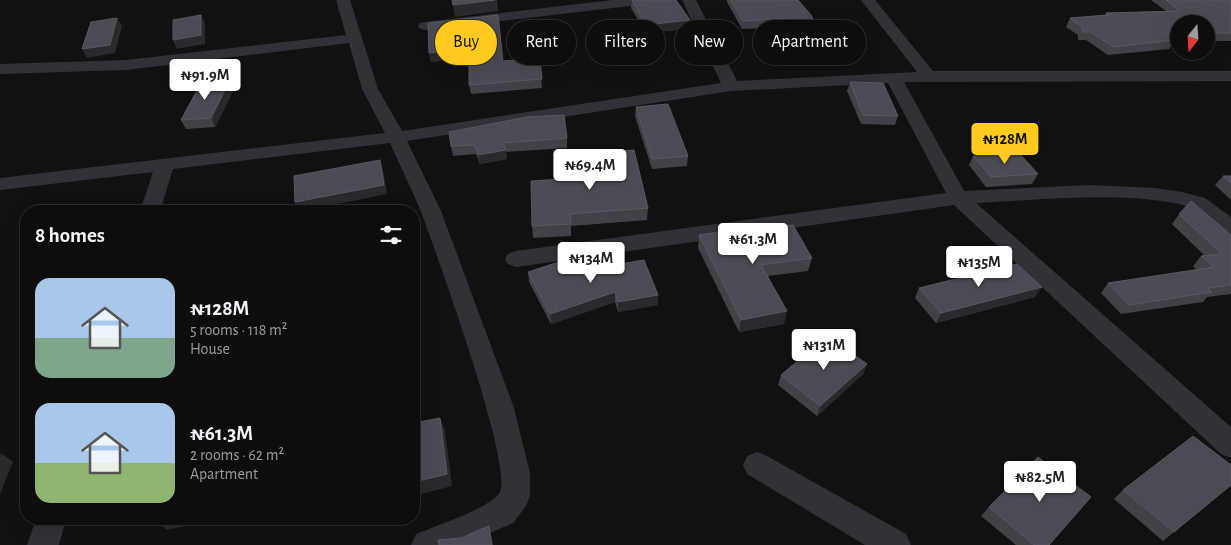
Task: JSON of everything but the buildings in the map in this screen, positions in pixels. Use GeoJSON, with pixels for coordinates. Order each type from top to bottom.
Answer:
{"type":"FeatureCollection","features":[{"type":"Feature","properties":{"kind":"street"},"geometry":{"type":"LineString","coordinates":[[343,0],[370,89],[396,137],[431,211],[501,408],[514,473],[514,496],[502,513],[427,545]]}},
{"type":"Feature","properties":{"kind":"street"},"geometry":{"type":"LineString","coordinates":[[426,26],[646,0]]}},
{"type":"Feature","properties":{"kind":"street"},"geometry":{"type":"LineString","coordinates":[[689,0],[731,86]]}},
{"type":"Feature","properties":{"kind":"street"},"geometry":{"type":"LineString","coordinates":[[868,0],[929,76]]}},
{"type":"Feature","properties":{"kind":"street"},"geometry":{"type":"LineString","coordinates":[[0,69],[126,65],[354,38]]}},
{"type":"Feature","properties":{"kind":"street"},"geometry":{"type":"LineString","coordinates":[[0,184],[396,137],[731,86],[929,76],[1231,76]]}},
{"type":"Feature","properties":{"kind":"street"},"geometry":{"type":"LineString","coordinates":[[894,78],[958,198],[1231,445]]}},
{"type":"Feature","properties":{"kind":"street"},"geometry":{"type":"LineString","coordinates":[[152,205],[165,164]]}},
{"type":"Feature","properties":{"kind":"street"},"geometry":{"type":"LineString","coordinates":[[516,259],[593,250],[958,198],[1090,191],[1155,194],[1182,198],[1198,203],[1219,216],[1231,227]]}},
{"type":"Feature","properties":{"kind":"street"},"geometry":{"type":"LineString","coordinates":[[757,464],[895,545]]}},
{"type":"Feature","properties":{"kind":"street"},"geometry":{"type":"LineString","coordinates":[[43,545],[49,525]]}}]}
